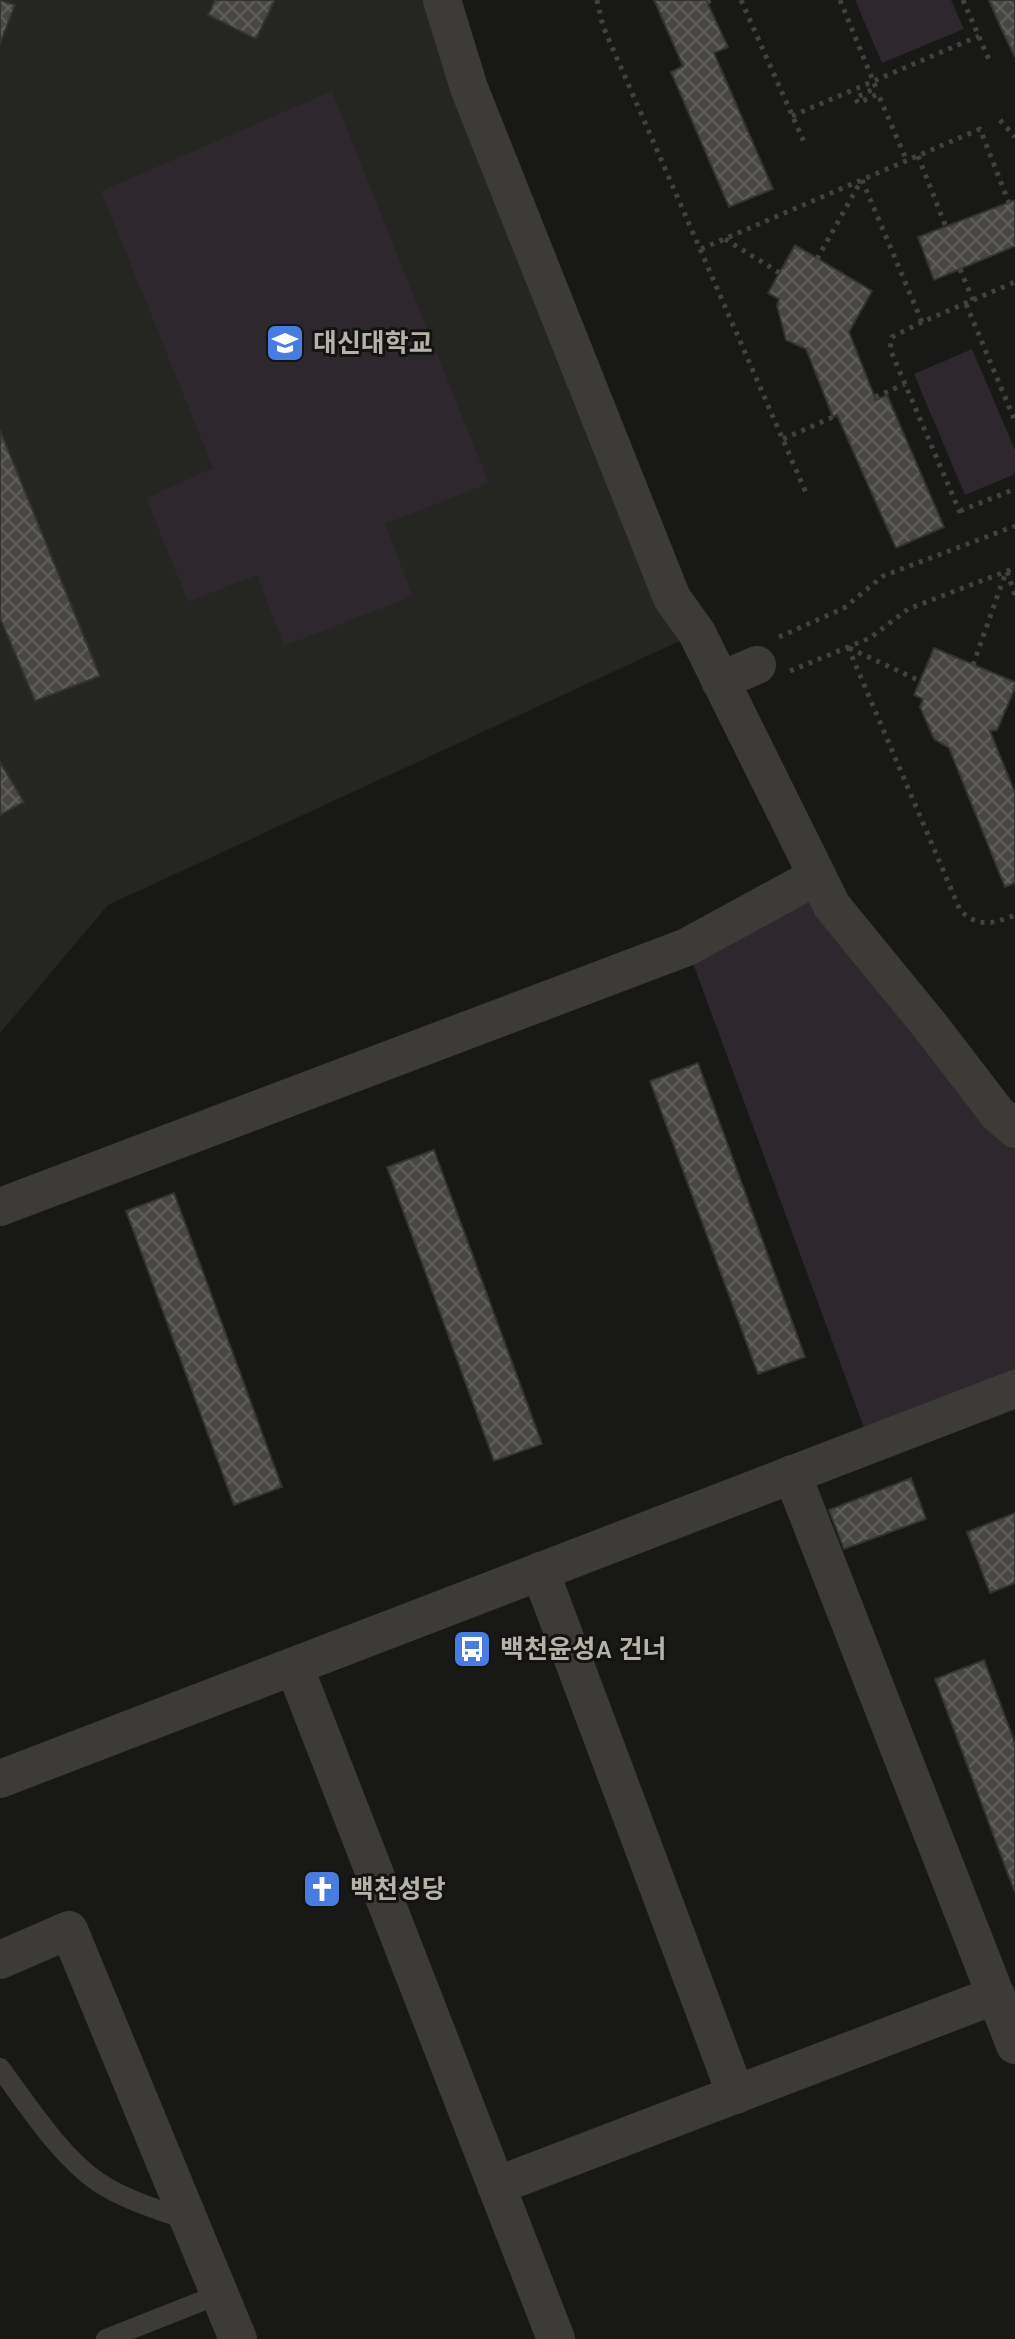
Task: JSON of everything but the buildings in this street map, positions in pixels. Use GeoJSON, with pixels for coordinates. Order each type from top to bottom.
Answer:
{"type":"FeatureCollection","features":[{"type":"Feature","properties":{"kind":"street"},"geometry":{"type":"LineString","coordinates":[[442,0],[469,88],[672,598],[697,633],[832,906],[997,1113],[1015,1129]]}},
{"type":"Feature","properties":{"kind":"street"},"geometry":{"type":"LineString","coordinates":[[720,681],[771,660]]}},
{"type":"Feature","properties":{"kind":"street"},"geometry":{"type":"LineString","coordinates":[[0,1207],[687,947],[817,876]]}},
{"type":"Feature","properties":{"kind":"street"},"geometry":{"type":"LineString","coordinates":[[0,1779],[1015,1389]]}},
{"type":"Feature","properties":{"kind":"street"},"geometry":{"type":"LineString","coordinates":[[792,1474],[1015,2045]]}},
{"type":"Feature","properties":{"kind":"street"},"geometry":{"type":"LineString","coordinates":[[540,1571],[736,2095]]}},
{"type":"Feature","properties":{"kind":"street"},"geometry":{"type":"LineString","coordinates":[[294,1666],[556,2339]]}},
{"type":"Feature","properties":{"kind":"street"},"geometry":{"type":"LineString","coordinates":[[0,1960],[69,1930],[238,2339]]}},
{"type":"Feature","properties":{"kind":"street"},"geometry":{"type":"LineString","coordinates":[[496,2186],[996,1995]]}},
{"type":"Feature","properties":{"kind":"lane"},"geometry":{"type":"LineString","coordinates":[[0,2068],[67,2154],[97,2181],[125,2197],[190,2221]]}},
{"type":"Feature","properties":{"kind":"lane"},"geometry":{"type":"LineString","coordinates":[[106,2339],[220,2294]]}},
{"type":"Feature","properties":{"kind":"path"},"geometry":{"type":"LineString","coordinates":[[597,0],[603,26],[807,495]]}},
{"type":"Feature","properties":{"kind":"path"},"geometry":{"type":"LineString","coordinates":[[741,0],[804,142]]}},
{"type":"Feature","properties":{"kind":"path"},"geometry":{"type":"LineString","coordinates":[[840,0],[876,88],[855,98],[858,103],[878,94],[907,161]]}},
{"type":"Feature","properties":{"kind":"path"},"geometry":{"type":"LineString","coordinates":[[965,1],[990,62]]}},
{"type":"Feature","properties":{"kind":"path"},"geometry":{"type":"LineString","coordinates":[[792,116],[979,36]]}},
{"type":"Feature","properties":{"kind":"path"},"geometry":{"type":"LineString","coordinates":[[1000,120],[1015,137]]}},
{"type":"Feature","properties":{"kind":"path"},"geometry":{"type":"LineString","coordinates":[[701,249],[980,129],[1009,203]]}},
{"type":"Feature","properties":{"kind":"path"},"geometry":{"type":"LineString","coordinates":[[918,156],[946,227]]}},
{"type":"Feature","properties":{"kind":"path"},"geometry":{"type":"LineString","coordinates":[[817,259],[862,180]]}},
{"type":"Feature","properties":{"kind":"path"},"geometry":{"type":"LineString","coordinates":[[862,180],[922,322]]}},
{"type":"Feature","properties":{"kind":"path"},"geometry":{"type":"LineString","coordinates":[[725,239],[780,273]]}},
{"type":"Feature","properties":{"kind":"path"},"geometry":{"type":"LineString","coordinates":[[960,269],[973,300]]}},
{"type":"Feature","properties":{"kind":"path"},"geometry":{"type":"LineString","coordinates":[[1015,282],[922,322],[892,337],[890,344],[961,514],[1015,489]]}},
{"type":"Feature","properties":{"kind":"path"},"geometry":{"type":"LineString","coordinates":[[966,304],[1015,421]]}},
{"type":"Feature","properties":{"kind":"path"},"geometry":{"type":"LineString","coordinates":[[875,397],[905,384]]}},
{"type":"Feature","properties":{"kind":"path"},"geometry":{"type":"LineString","coordinates":[[782,439],[833,417]]}},
{"type":"Feature","properties":{"kind":"path"},"geometry":{"type":"LineString","coordinates":[[771,660],[883,576],[1015,526]]}},
{"type":"Feature","properties":{"kind":"path"},"geometry":{"type":"LineString","coordinates":[[771,660],[848,647],[870,638],[908,609],[1015,568]]}},
{"type":"Feature","properties":{"kind":"path"},"geometry":{"type":"LineString","coordinates":[[1006,571],[1015,595]]}},
{"type":"Feature","properties":{"kind":"path"},"geometry":{"type":"LineString","coordinates":[[973,665],[1006,571]]}},
{"type":"Feature","properties":{"kind":"path"},"geometry":{"type":"LineString","coordinates":[[848,647],[920,681]]}},
{"type":"Feature","properties":{"kind":"path"},"geometry":{"type":"LineString","coordinates":[[848,647],[960,910],[972,920],[987,924],[1015,915]]}},
{"type":"Feature","properties":{"kind":"shaded area","name":"대신대학교"},"geometry":{"type":"Polygon","coordinates":[[[0,0],[426,0],[697,633],[108,905],[0,1033],[0,0]]]}},
{"type":"Feature","properties":{"kind":"shaded area"},"geometry":{"type":"Polygon","coordinates":[[[855,0],[951,0],[964,29],[882,63],[855,0]]]}},
{"type":"Feature","properties":{"kind":"shaded area"},"geometry":{"type":"Polygon","coordinates":[[[332,91],[489,483],[385,524],[413,596],[284,646],[257,575],[188,602],[146,498],[213,468],[101,191],[332,91]]]}},
{"type":"Feature","properties":{"kind":"shaded area"},"geometry":{"type":"Polygon","coordinates":[[[972,349],[1015,450],[1015,474],[965,495],[914,374],[972,349]]]}},
{"type":"Feature","properties":{"kind":"shaded area"},"geometry":{"type":"Polygon","coordinates":[[[817,876],[1015,1131],[1015,1388],[870,1444],[687,947],[817,876]]]}},
{"type":"Feature","properties":{"kind":"place","name":"대신대학교"},"geometry":{"type":"Point","coordinates":[285,343]}},
{"type":"Feature","properties":{"kind":"place","name":"백천윤성A 건너"},"geometry":{"type":"Point","coordinates":[472,1649]}},
{"type":"Feature","properties":{"kind":"place","name":"백천성당"},"geometry":{"type":"Point","coordinates":[322,1889]}}]}
